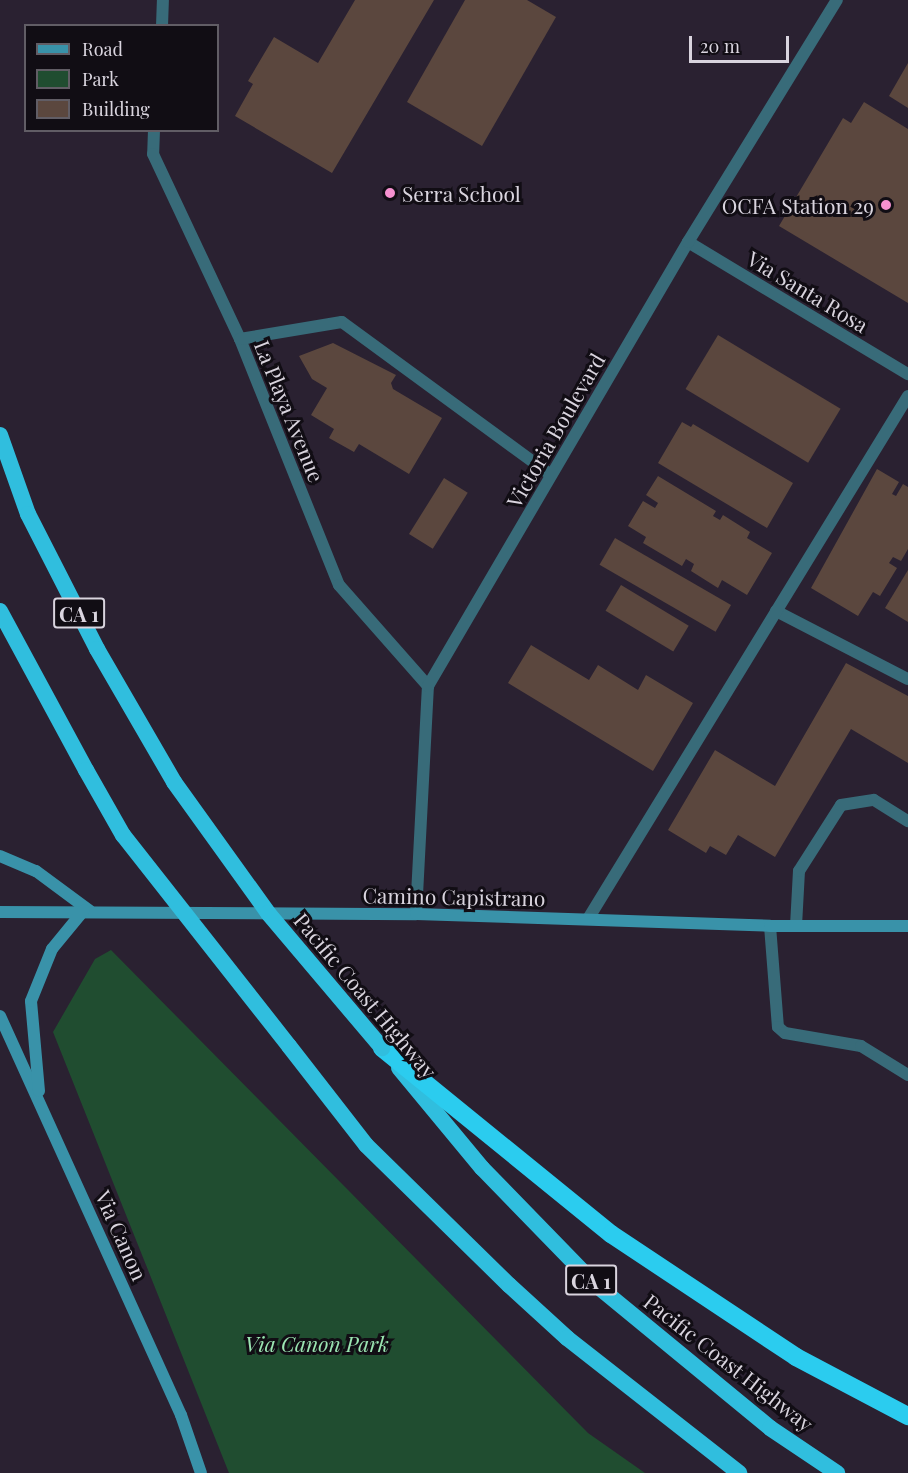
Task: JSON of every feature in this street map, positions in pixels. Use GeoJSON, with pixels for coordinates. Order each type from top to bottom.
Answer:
{"type":"FeatureCollection","features":[{"type":"Feature","properties":{"kind":"highway","name":"Pacific Coast Highway"},"geometry":{"type":"LineString","coordinates":[[0,435],[28,514],[97,649],[174,782],[268,913],[482,1168],[595,1284],[770,1428],[837,1473]]}},
{"type":"Feature","properties":{"kind":"highway","name":"CA 1"},"geometry":{"type":"LineString","coordinates":[[0,611],[123,835],[366,1145],[509,1285],[577,1345],[739,1473]]}},
{"type":"Feature","properties":{"kind":"highway"},"geometry":{"type":"LineString","coordinates":[[382,1047],[610,1234],[796,1357],[908,1416]]}},
{"type":"Feature","properties":{"kind":"main road"},"geometry":{"type":"LineString","coordinates":[[0,856],[36,871],[87,910],[52,949],[31,1001],[40,1098]]}},
{"type":"Feature","properties":{"kind":"main road","name":"Camino Capistrano"},"geometry":{"type":"LineString","coordinates":[[0,912],[87,910],[416,914],[770,926],[908,926]]}},
{"type":"Feature","properties":{"kind":"main road","name":"Via Canon"},"geometry":{"type":"LineString","coordinates":[[0,1016],[40,1098],[181,1415],[201,1473]]}},
{"type":"Feature","properties":{"kind":"street"},"geometry":{"type":"LineString","coordinates":[[162,24],[163,0]]}},
{"type":"Feature","properties":{"kind":"street","name":"Victoria Boulevard"},"geometry":{"type":"LineString","coordinates":[[416,914],[428,686],[688,242],[837,0]]}},
{"type":"Feature","properties":{"kind":"street","name":"La Playa Avenue"},"geometry":{"type":"LineString","coordinates":[[154,132],[153,154],[240,339],[339,585],[428,686]]}},
{"type":"Feature","properties":{"kind":"street","name":"Via Santa Rosa"},"geometry":{"type":"LineString","coordinates":[[688,242],[908,374]]}},
{"type":"Feature","properties":{"kind":"street"},"geometry":{"type":"LineString","coordinates":[[240,339],[342,322],[551,475]]}},
{"type":"Feature","properties":{"kind":"street"},"geometry":{"type":"LineString","coordinates":[[588,919],[908,396]]}},
{"type":"Feature","properties":{"kind":"street"},"geometry":{"type":"LineString","coordinates":[[776,611],[908,679]]}},
{"type":"Feature","properties":{"kind":"street"},"geometry":{"type":"LineString","coordinates":[[796,926],[799,871],[841,805],[874,800],[908,821]]}},
{"type":"Feature","properties":{"kind":"street"},"geometry":{"type":"LineString","coordinates":[[770,926],[778,1027],[785,1033],[861,1046],[908,1075]]}},
{"type":"Feature","properties":{"kind":"green space","name":"Via Canon Park"},"geometry":{"type":"Polygon","coordinates":[[[111,950],[588,1433],[645,1473],[229,1473],[53,1032],[95,959],[111,950]]]}},
{"type":"Feature","properties":{"kind":"building"},"geometry":{"type":"Polygon","coordinates":[[[355,0],[434,0],[332,173],[235,116],[253,84],[248,81],[274,37],[318,63],[355,0]]]}},
{"type":"Feature","properties":{"kind":"building"},"geometry":{"type":"Polygon","coordinates":[[[465,0],[527,0],[556,17],[482,146],[407,102],[465,0]]]}},
{"type":"Feature","properties":{"kind":"building"},"geometry":{"type":"Polygon","coordinates":[[[908,63],[908,108],[889,96],[908,63]]]}},
{"type":"Feature","properties":{"kind":"building"},"geometry":{"type":"Polygon","coordinates":[[[864,102],[908,129],[908,303],[779,226],[843,118],[851,123],[864,102]]]}},
{"type":"Feature","properties":{"kind":"building"},"geometry":{"type":"Polygon","coordinates":[[[718,335],[841,409],[808,463],[686,389],[718,335]]]}},
{"type":"Feature","properties":{"kind":"building"},"geometry":{"type":"Polygon","coordinates":[[[333,343],[396,375],[391,383],[393,389],[442,418],[409,474],[359,444],[354,452],[329,438],[334,429],[311,415],[327,388],[312,379],[299,356],[333,343]]]}},
{"type":"Feature","properties":{"kind":"building"},"geometry":{"type":"Polygon","coordinates":[[[682,422],[691,427],[693,424],[793,483],[767,528],[658,463],[682,422]]]}},
{"type":"Feature","properties":{"kind":"building"},"geometry":{"type":"Polygon","coordinates":[[[877,469],[899,482],[892,494],[896,496],[903,484],[908,487],[908,549],[901,561],[893,557],[889,563],[897,568],[880,596],[873,592],[858,616],[811,588],[877,469]]]}},
{"type":"Feature","properties":{"kind":"building"},"geometry":{"type":"Polygon","coordinates":[[[658,476],[716,511],[713,516],[720,520],[723,515],[750,532],[747,538],[772,553],[747,595],[722,580],[718,588],[691,571],[694,564],[686,559],[682,566],[643,543],[646,537],[628,526],[643,501],[655,508],[658,503],[646,495],[658,476]]]}},
{"type":"Feature","properties":{"kind":"building"},"geometry":{"type":"Polygon","coordinates":[[[444,478],[468,493],[433,549],[409,534],[444,478]]]}},
{"type":"Feature","properties":{"kind":"building"},"geometry":{"type":"Polygon","coordinates":[[[615,538],[731,605],[716,632],[600,565],[615,538]]]}},
{"type":"Feature","properties":{"kind":"building"},"geometry":{"type":"Polygon","coordinates":[[[908,570],[908,622],[885,608],[908,570]]]}},
{"type":"Feature","properties":{"kind":"building"},"geometry":{"type":"Polygon","coordinates":[[[621,585],[689,626],[673,651],[606,611],[621,585]]]}},
{"type":"Feature","properties":{"kind":"building"},"geometry":{"type":"Polygon","coordinates":[[[531,645],[589,680],[598,665],[638,690],[646,675],[693,703],[653,771],[508,683],[531,645]]]}},
{"type":"Feature","properties":{"kind":"building"},"geometry":{"type":"Polygon","coordinates":[[[846,663],[908,696],[908,763],[851,729],[775,857],[738,835],[726,855],[710,846],[706,853],[668,830],[715,750],[775,786],[846,663]]]}},
{"type":"Feature","properties":{"kind":"place","name":"Serra School"},"geometry":{"type":"Point","coordinates":[390,193]}},
{"type":"Feature","properties":{"kind":"place","name":"OCFA Station 29"},"geometry":{"type":"Point","coordinates":[886,205]}}]}
